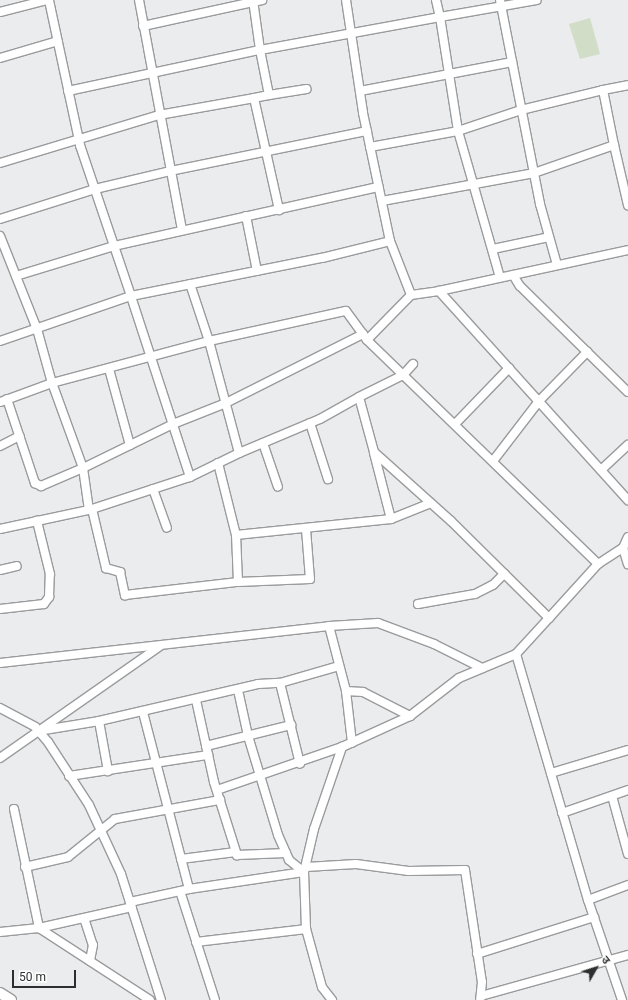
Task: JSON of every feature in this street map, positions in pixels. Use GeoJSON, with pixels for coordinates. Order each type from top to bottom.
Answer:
{"type":"FeatureCollection","features":[{"type":"Feature","properties":{"kind":"main road"},"geometry":{"type":"LineString","coordinates":[[0,993],[11,1000]]}},
{"type":"Feature","properties":{"kind":"street"},"geometry":{"type":"LineString","coordinates":[[0,12],[48,0],[78,140],[190,477]]}},
{"type":"Feature","properties":{"kind":"street"},"geometry":{"type":"LineString","coordinates":[[139,0],[151,73],[182,230]]}},
{"type":"Feature","properties":{"kind":"street"},"geometry":{"type":"LineString","coordinates":[[143,26],[262,0]]}},
{"type":"Feature","properties":{"kind":"street"},"geometry":{"type":"LineString","coordinates":[[346,0],[367,131],[390,241],[412,295]]}},
{"type":"Feature","properties":{"kind":"street"},"geometry":{"type":"LineString","coordinates":[[436,0],[458,130],[500,277]]}},
{"type":"Feature","properties":{"kind":"street"},"geometry":{"type":"LineString","coordinates":[[68,91],[260,50],[440,17],[501,2],[537,0]]}},
{"type":"Feature","properties":{"kind":"street"},"geometry":{"type":"LineString","coordinates":[[253,1],[260,50],[269,95]]}},
{"type":"Feature","properties":{"kind":"street"},"geometry":{"type":"LineString","coordinates":[[501,2],[534,173],[557,265]]}},
{"type":"Feature","properties":{"kind":"street"},"geometry":{"type":"LineString","coordinates":[[0,58],[58,41]]}},
{"type":"Feature","properties":{"kind":"street"},"geometry":{"type":"LineString","coordinates":[[360,90],[449,75],[512,62]]}},
{"type":"Feature","properties":{"kind":"street"},"geometry":{"type":"LineString","coordinates":[[370,147],[458,130],[521,110],[628,85]]}},
{"type":"Feature","properties":{"kind":"street"},"geometry":{"type":"LineString","coordinates":[[0,162],[159,115],[307,89]]}},
{"type":"Feature","properties":{"kind":"street"},"geometry":{"type":"LineString","coordinates":[[603,90],[628,205]]}},
{"type":"Feature","properties":{"kind":"street"},"geometry":{"type":"LineString","coordinates":[[254,98],[279,210]]}},
{"type":"Feature","properties":{"kind":"street"},"geometry":{"type":"LineString","coordinates":[[0,219],[95,190],[170,171],[367,131]]}},
{"type":"Feature","properties":{"kind":"street"},"geometry":{"type":"LineString","coordinates":[[382,201],[474,186],[534,173],[614,145]]}},
{"type":"Feature","properties":{"kind":"street"},"geometry":{"type":"LineString","coordinates":[[16,276],[114,246],[379,188]]}},
{"type":"Feature","properties":{"kind":"street"},"geometry":{"type":"LineString","coordinates":[[246,216],[256,271]]}},
{"type":"Feature","properties":{"kind":"street"},"geometry":{"type":"LineString","coordinates":[[0,236],[4,256],[16,276],[37,329],[52,383],[83,468],[90,509],[106,568],[120,572],[125,595],[238,582],[310,579],[306,529]]}},
{"type":"Feature","properties":{"kind":"street"},"geometry":{"type":"LineString","coordinates":[[493,249],[549,237]]}},
{"type":"Feature","properties":{"kind":"street"},"geometry":{"type":"LineString","coordinates":[[0,340],[37,329],[131,296],[256,271],[390,241]]}},
{"type":"Feature","properties":{"kind":"street"},"geometry":{"type":"LineString","coordinates":[[598,564],[493,460],[365,337],[346,311],[209,341],[151,356],[110,369],[52,383],[4,401],[20,436],[35,483],[41,486],[83,468],[173,424],[226,403],[365,337],[412,295],[440,291],[628,250]]}},
{"type":"Feature","properties":{"kind":"street"},"geometry":{"type":"LineString","coordinates":[[513,275],[520,286],[628,392]]}},
{"type":"Feature","properties":{"kind":"street"},"geometry":{"type":"LineString","coordinates":[[190,284],[209,341],[239,453]]}},
{"type":"Feature","properties":{"kind":"street"},"geometry":{"type":"LineString","coordinates":[[440,291],[628,500]]}},
{"type":"Feature","properties":{"kind":"street"},"geometry":{"type":"LineString","coordinates":[[493,460],[540,401],[587,352]]}},
{"type":"Feature","properties":{"kind":"street"},"geometry":{"type":"LineString","coordinates":[[0,529],[90,509],[190,477],[239,453],[310,423],[403,375],[414,364]]}},
{"type":"Feature","properties":{"kind":"street"},"geometry":{"type":"LineString","coordinates":[[454,424],[509,368]]}},
{"type":"Feature","properties":{"kind":"street"},"geometry":{"type":"LineString","coordinates":[[110,369],[130,445]]}},
{"type":"Feature","properties":{"kind":"street"},"geometry":{"type":"LineString","coordinates":[[358,397],[391,519]]}},
{"type":"Feature","properties":{"kind":"street"},"geometry":{"type":"LineString","coordinates":[[310,423],[328,479]]}},
{"type":"Feature","properties":{"kind":"street"},"geometry":{"type":"LineString","coordinates":[[0,446],[20,436]]}},
{"type":"Feature","properties":{"kind":"street"},"geometry":{"type":"LineString","coordinates":[[263,443],[278,487]]}},
{"type":"Feature","properties":{"kind":"street"},"geometry":{"type":"LineString","coordinates":[[600,470],[628,444]]}},
{"type":"Feature","properties":{"kind":"street"},"geometry":{"type":"LineString","coordinates":[[374,452],[431,503],[549,618]]}},
{"type":"Feature","properties":{"kind":"street"},"geometry":{"type":"LineString","coordinates":[[218,464],[236,535],[238,582]]}},
{"type":"Feature","properties":{"kind":"street"},"geometry":{"type":"LineString","coordinates":[[153,489],[167,528]]}},
{"type":"Feature","properties":{"kind":"street"},"geometry":{"type":"LineString","coordinates":[[236,535],[306,529],[391,519],[431,503]]}},
{"type":"Feature","properties":{"kind":"street"},"geometry":{"type":"LineString","coordinates":[[0,609],[44,604],[49,597],[50,574],[37,521]]}},
{"type":"Feature","properties":{"kind":"street"},"geometry":{"type":"LineString","coordinates":[[628,537],[625,548],[628,564]]}},
{"type":"Feature","properties":{"kind":"street"},"geometry":{"type":"LineString","coordinates":[[217,790],[300,764],[352,743],[410,716],[459,678],[516,654],[598,564],[625,548]]}},
{"type":"Feature","properties":{"kind":"street"},"geometry":{"type":"LineString","coordinates":[[0,570],[17,566]]}},
{"type":"Feature","properties":{"kind":"street"},"geometry":{"type":"LineString","coordinates":[[418,604],[475,594],[493,585],[504,574]]}},
{"type":"Feature","properties":{"kind":"street"},"geometry":{"type":"LineString","coordinates":[[0,663],[329,626],[378,623],[434,644],[482,668]]}},
{"type":"Feature","properties":{"kind":"street"},"geometry":{"type":"LineString","coordinates":[[329,626],[346,691],[352,743]]}},
{"type":"Feature","properties":{"kind":"street"},"geometry":{"type":"LineString","coordinates":[[0,758],[161,645]]}},
{"type":"Feature","properties":{"kind":"street"},"geometry":{"type":"LineString","coordinates":[[516,654],[588,900],[622,1000]]}},
{"type":"Feature","properties":{"kind":"street"},"geometry":{"type":"LineString","coordinates":[[38,731],[143,712],[258,684],[280,683],[339,666]]}},
{"type":"Feature","properties":{"kind":"street"},"geometry":{"type":"LineString","coordinates":[[280,683],[300,764]]}},
{"type":"Feature","properties":{"kind":"street"},"geometry":{"type":"LineString","coordinates":[[238,690],[248,736],[260,777],[286,853],[289,860],[305,869]]}},
{"type":"Feature","properties":{"kind":"street"},"geometry":{"type":"LineString","coordinates":[[346,691],[364,692],[410,716]]}},
{"type":"Feature","properties":{"kind":"street"},"geometry":{"type":"LineString","coordinates":[[196,700],[208,756],[237,855],[286,853]]}},
{"type":"Feature","properties":{"kind":"street"},"geometry":{"type":"LineString","coordinates":[[0,708],[38,731],[48,742],[89,805],[131,904],[161,1000]]}},
{"type":"Feature","properties":{"kind":"street"},"geometry":{"type":"LineString","coordinates":[[143,712],[189,889]]}},
{"type":"Feature","properties":{"kind":"street"},"geometry":{"type":"LineString","coordinates":[[99,721],[108,771]]}},
{"type":"Feature","properties":{"kind":"street"},"geometry":{"type":"LineString","coordinates":[[206,746],[291,725]]}},
{"type":"Feature","properties":{"kind":"street"},"geometry":{"type":"LineString","coordinates":[[332,1000],[322,987],[306,929],[305,869],[314,829],[342,747]]}},
{"type":"Feature","properties":{"kind":"street"},"geometry":{"type":"LineString","coordinates":[[552,773],[628,750]]}},
{"type":"Feature","properties":{"kind":"street"},"geometry":{"type":"LineString","coordinates":[[69,776],[208,756]]}},
{"type":"Feature","properties":{"kind":"street"},"geometry":{"type":"LineString","coordinates":[[562,813],[628,790]]}},
{"type":"Feature","properties":{"kind":"street"},"geometry":{"type":"LineString","coordinates":[[612,796],[628,854]]}},
{"type":"Feature","properties":{"kind":"street"},"geometry":{"type":"LineString","coordinates":[[25,867],[68,857],[115,819],[220,800]]}},
{"type":"Feature","properties":{"kind":"street"},"geometry":{"type":"LineString","coordinates":[[14,809],[39,928],[150,1000]]}},
{"type":"Feature","properties":{"kind":"street"},"geometry":{"type":"LineString","coordinates":[[181,859],[236,852]]}},
{"type":"Feature","properties":{"kind":"street"},"geometry":{"type":"LineString","coordinates":[[0,932],[39,928],[84,918],[189,889],[305,869],[356,864],[409,872],[465,870],[477,954],[480,998],[628,955]]}},
{"type":"Feature","properties":{"kind":"street"},"geometry":{"type":"LineString","coordinates":[[588,900],[628,885]]}},
{"type":"Feature","properties":{"kind":"street"},"geometry":{"type":"LineString","coordinates":[[180,891],[215,1000]]}},
{"type":"Feature","properties":{"kind":"street"},"geometry":{"type":"LineString","coordinates":[[477,954],[594,917]]}},
{"type":"Feature","properties":{"kind":"street"},"geometry":{"type":"LineString","coordinates":[[84,918],[92,945],[90,961]]}},
{"type":"Feature","properties":{"kind":"street"},"geometry":{"type":"LineString","coordinates":[[196,942],[306,929]]}},
{"type":"Feature","properties":{"kind":"green space"},"geometry":{"type":"Polygon","coordinates":[[[590,18],[600,54],[580,59],[569,24],[590,18]]]}}]}
